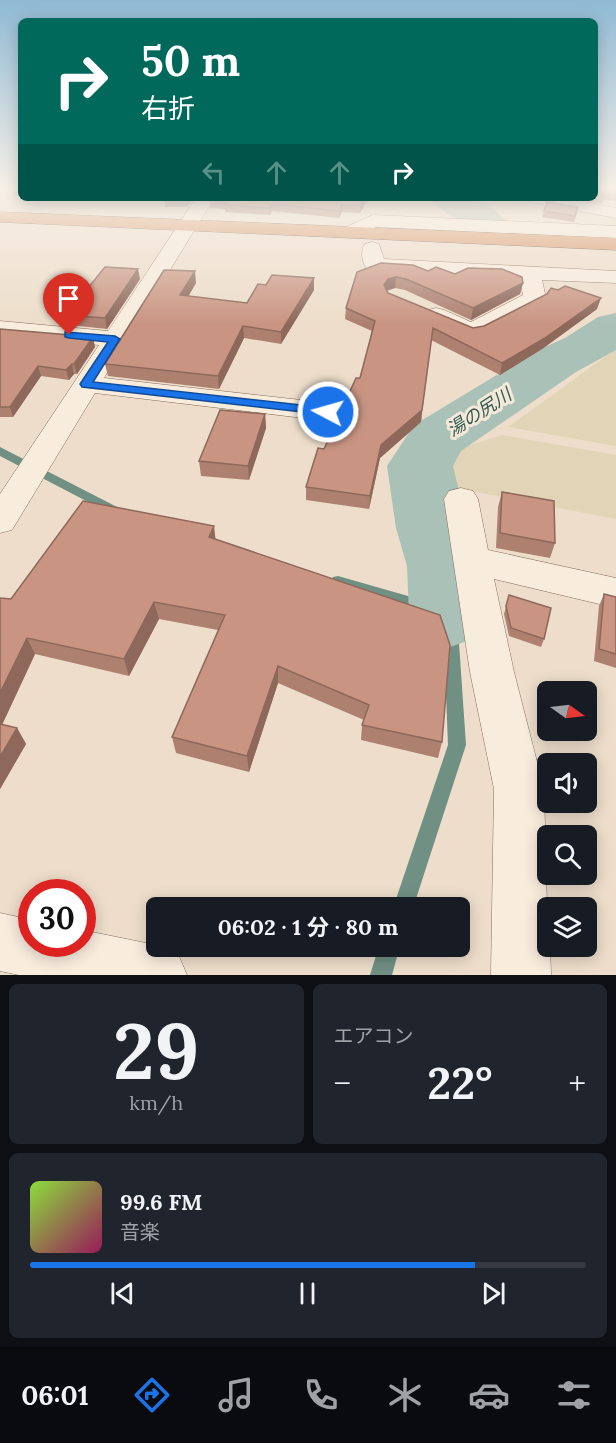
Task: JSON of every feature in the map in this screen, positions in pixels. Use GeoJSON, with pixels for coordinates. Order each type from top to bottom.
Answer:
{"type":"FeatureCollection","features":[{"type":"Feature","properties":{"kind":"highway"},"geometry":{"type":"LineString","coordinates":[[91,232],[266,232]]}},
{"type":"Feature","properties":{"kind":"highway"},"geometry":{"type":"LineString","coordinates":[[176,232],[372,248],[616,244]]}},
{"type":"Feature","properties":{"kind":"highway"},"geometry":{"type":"LineString","coordinates":[[356,232],[616,259]]}},
{"type":"Feature","properties":{"kind":"street"},"geometry":{"type":"LineString","coordinates":[[0,521],[182,233]]}},
{"type":"Feature","properties":{"kind":"street"},"geometry":{"type":"LineString","coordinates":[[372,248],[374,265],[616,277]]}},
{"type":"Feature","properties":{"kind":"street"},"geometry":{"type":"LineString","coordinates":[[418,306],[472,331],[536,298],[530,273]]}},
{"type":"Feature","properties":{"kind":"street"},"geometry":{"type":"LineString","coordinates":[[0,328],[115,339]]}},
{"type":"Feature","properties":{"kind":"street"},"geometry":{"type":"LineString","coordinates":[[86,384],[328,412]]}},
{"type":"Feature","properties":{"kind":"street"},"geometry":{"type":"LineString","coordinates":[[461,499],[492,672],[519,789],[521,975]]}},
{"type":"Feature","properties":{"kind":"street"},"geometry":{"type":"LineString","coordinates":[[471,560],[616,592]]}},
{"type":"Feature","properties":{"kind":"street"},"geometry":{"type":"LineString","coordinates":[[0,942],[157,975]]}},
{"type":"Feature","properties":{"kind":"shaded area"},"geometry":{"type":"Polygon","coordinates":[[[616,349],[616,446],[508,427],[616,349]]]}},
{"type":"Feature","properties":{"kind":"shaded area"},"geometry":{"type":"Polygon","coordinates":[[[502,435],[616,455],[616,519],[455,488],[453,463],[458,449],[502,435]]]}},
{"type":"Feature","properties":{"kind":"building"},"geometry":{"type":"Polygon","coordinates":[[[381,263],[413,265],[428,271],[436,267],[455,274],[468,268],[502,269],[522,277],[523,283],[473,308],[406,279],[396,277],[388,279],[384,285],[388,293],[473,328],[484,326],[547,294],[551,288],[558,290],[565,286],[601,298],[545,338],[502,363],[433,328],[422,410],[381,445],[370,496],[306,487],[318,448],[324,449],[356,378],[360,378],[375,321],[346,308],[357,272],[381,263]]]}},
{"type":"Feature","properties":{"kind":"building"},"geometry":{"type":"Polygon","coordinates":[[[105,267],[138,269],[105,318],[66,315],[105,267]]]}},
{"type":"Feature","properties":{"kind":"building"},"geometry":{"type":"Polygon","coordinates":[[[164,270],[195,271],[180,295],[247,303],[258,284],[266,285],[272,275],[314,278],[281,332],[243,326],[218,376],[105,364],[164,270]]]}},
{"type":"Feature","properties":{"kind":"building"},"geometry":{"type":"Polygon","coordinates":[[[0,329],[93,337],[74,364],[66,370],[38,366],[10,407],[0,407],[0,329]]]}},
{"type":"Feature","properties":{"kind":"building"},"geometry":{"type":"Polygon","coordinates":[[[220,410],[265,414],[248,466],[199,461],[220,410]]]}},
{"type":"Feature","properties":{"kind":"building"},"geometry":{"type":"Polygon","coordinates":[[[502,492],[554,501],[555,543],[500,533],[502,492]]]}},
{"type":"Feature","properties":{"kind":"building"},"geometry":{"type":"Polygon","coordinates":[[[83,501],[214,526],[209,537],[440,615],[450,645],[442,742],[362,725],[369,705],[278,666],[247,756],[172,737],[225,615],[154,602],[124,659],[27,638],[0,693],[0,598],[11,599],[83,501]]]}},
{"type":"Feature","properties":{"kind":"building"},"geometry":{"type":"Polygon","coordinates":[[[604,594],[616,597],[616,654],[599,649],[604,594]]]}},
{"type":"Feature","properties":{"kind":"building"},"geometry":{"type":"Polygon","coordinates":[[[509,595],[551,608],[544,639],[511,628],[506,606],[509,595]]]}},
{"type":"Feature","properties":{"kind":"building"},"geometry":{"type":"Polygon","coordinates":[[[0,724],[17,728],[0,757],[0,724]]]}},
{"type":"Feature","properties":{"kind":"waterway","name":"湯の尻川"},"geometry":{"type":"LineString","coordinates":[[450,614],[445,566],[432,528],[420,466],[436,439],[557,361],[583,349],[616,328]]}},
{"type":"Feature","properties":{"kind":"waterway"},"geometry":{"type":"LineString","coordinates":[[0,451],[119,513]]}},
{"type":"Feature","properties":{"kind":"waterway"},"geometry":{"type":"LineString","coordinates":[[338,581],[450,614],[457,745],[407,897]]}},
{"type":"Feature","properties":{"kind":"waterway"},"geometry":{"type":"LineString","coordinates":[[381,975],[387,957]]}},
{"type":"Feature","properties":{"kind":"route"},"geometry":{"type":"LineString","coordinates":[[69,335],[115,339],[86,384],[328,412]]}}]}
